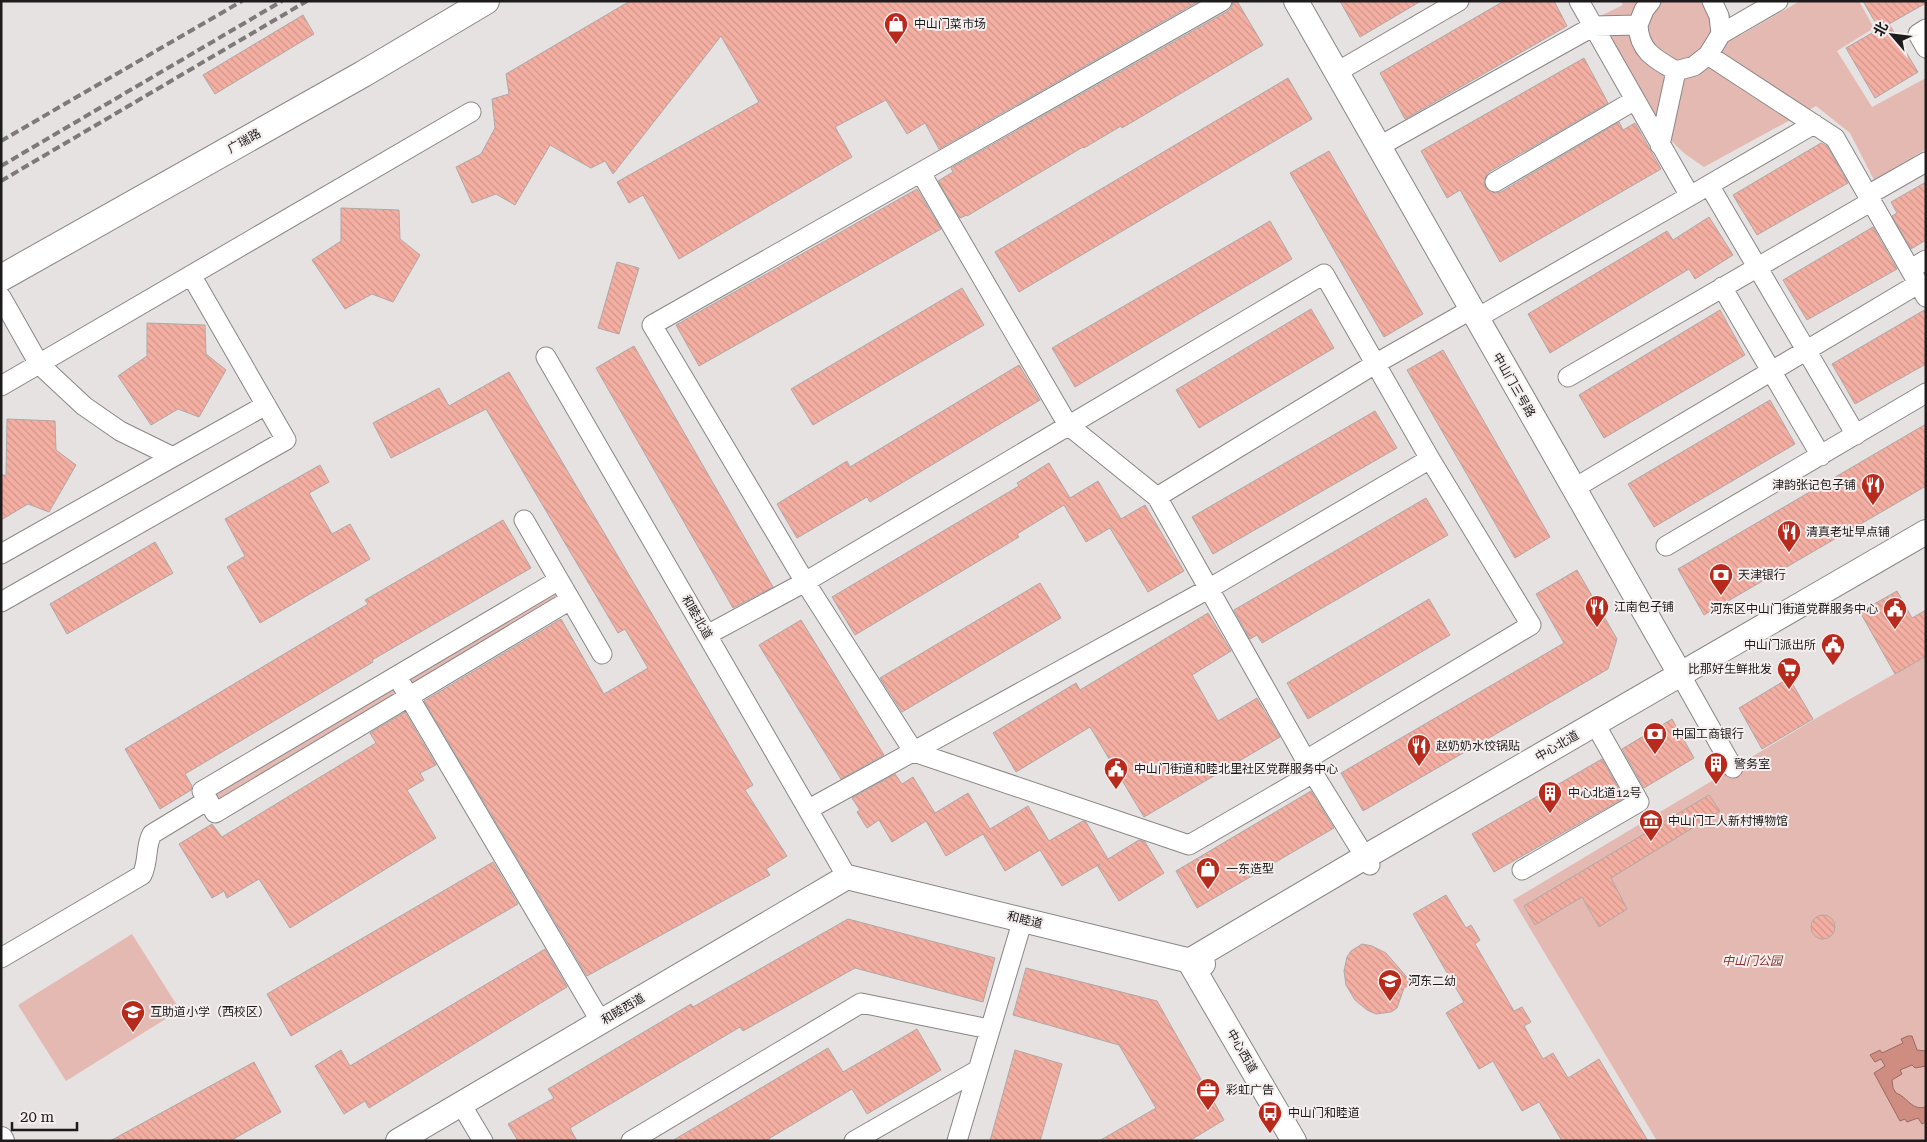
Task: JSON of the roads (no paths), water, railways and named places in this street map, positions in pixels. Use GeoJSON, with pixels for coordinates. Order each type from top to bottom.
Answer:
{"type":"FeatureCollection","features":[{"type":"Feature","properties":{"kind":"main road","name":"广瑞路"},"geometry":{"type":"LineString","coordinates":[[1,278],[354,79],[486,1]]}},
{"type":"Feature","properties":{"kind":"street"},"geometry":{"type":"LineString","coordinates":[[707,635],[805,582],[1324,274],[1430,458],[1531,625],[1189,845],[914,752],[805,582],[652,325],[1222,1]]}},
{"type":"Feature","properties":{"kind":"street","name":"中山门三号路"},"geometry":{"type":"LineString","coordinates":[[1296,1],[1733,768]]}},
{"type":"Feature","properties":{"kind":"street"},"geometry":{"type":"LineString","coordinates":[[1336,72],[1459,1]]}},
{"type":"Feature","properties":{"kind":"street"},"geometry":{"type":"LineString","coordinates":[[1580,1],[1634,100],[1690,196]]}},
{"type":"Feature","properties":{"kind":"street"},"geometry":{"type":"LineString","coordinates":[[1650,1],[1638,25],[1638,38],[1650,54],[1676,71],[1694,66],[1708,55],[1721,34],[1778,1]]}},
{"type":"Feature","properties":{"kind":"street"},"geometry":{"type":"LineString","coordinates":[[1712,1],[1720,16],[1721,34]]}},
{"type":"Feature","properties":{"kind":"street"},"geometry":{"type":"LineString","coordinates":[[1378,147],[1594,26],[1638,25]]}},
{"type":"Feature","properties":{"kind":"street"},"geometry":{"type":"LineString","coordinates":[[1926,29],[1918,34],[1926,48]]}},
{"type":"Feature","properties":{"kind":"street"},"geometry":{"type":"LineString","coordinates":[[1573,488],[1807,351],[1920,278],[1835,138],[1708,55]]}},
{"type":"Feature","properties":{"kind":"street"},"geometry":{"type":"LineString","coordinates":[[1660,145],[1676,71]]}},
{"type":"Feature","properties":{"kind":"street"},"geometry":{"type":"LineString","coordinates":[[1495,182],[1634,100]]}},
{"type":"Feature","properties":{"kind":"street"},"geometry":{"type":"LineString","coordinates":[[1,386],[471,112]]}},
{"type":"Feature","properties":{"kind":"street"},"geometry":{"type":"LineString","coordinates":[[1157,497],[1375,364],[1474,314],[1690,196],[1814,124]]}},
{"type":"Feature","properties":{"kind":"street"},"geometry":{"type":"LineString","coordinates":[[1568,377],[1757,267],[1926,162]]}},
{"type":"Feature","properties":{"kind":"street"},"geometry":{"type":"LineString","coordinates":[[921,172],[1068,425],[1157,497],[1310,767],[1368,861]]}},
{"type":"Feature","properties":{"kind":"street"},"geometry":{"type":"LineString","coordinates":[[1709,185],[1856,435]]}},
{"type":"Feature","properties":{"kind":"street"},"geometry":{"type":"LineString","coordinates":[[1,602],[286,440],[191,275]]}},
{"type":"Feature","properties":{"kind":"street"},"geometry":{"type":"LineString","coordinates":[[1722,287],[1820,456]]}},
{"type":"Feature","properties":{"kind":"street"},"geometry":{"type":"LineString","coordinates":[[1,297],[39,364],[84,406],[120,431],[173,457]]}},
{"type":"Feature","properties":{"kind":"street","name":"和睦北道"},"geometry":{"type":"LineString","coordinates":[[546,357],[847,877]]}},
{"type":"Feature","properties":{"kind":"street"},"geometry":{"type":"LineString","coordinates":[[1666,546],[1926,393]]}},
{"type":"Feature","properties":{"kind":"street"},"geometry":{"type":"LineString","coordinates":[[1,554],[266,405]]}},
{"type":"Feature","properties":{"kind":"street"},"geometry":{"type":"LineString","coordinates":[[809,810],[1210,588],[1430,458]]}},
{"type":"Feature","properties":{"kind":"street"},"geometry":{"type":"LineString","coordinates":[[524,520],[602,654]]}},
{"type":"Feature","properties":{"kind":"street","name":"中心北道"},"geometry":{"type":"LineString","coordinates":[[1682,679],[1926,532]]}},
{"type":"Feature","properties":{"kind":"street","name":"中心北道"},"geometry":{"type":"LineString","coordinates":[[1196,963],[1682,679],[1926,543]]}},
{"type":"Feature","properties":{"kind":"street"},"geometry":{"type":"LineString","coordinates":[[559,580],[202,790],[215,812],[570,600]]}},
{"type":"Feature","properties":{"kind":"street"},"geometry":{"type":"LineString","coordinates":[[397,676],[601,1022]]}},
{"type":"Feature","properties":{"kind":"street"},"geometry":{"type":"LineString","coordinates":[[1522,870],[1639,802],[1597,728]]}},
{"type":"Feature","properties":{"kind":"street"},"geometry":{"type":"LineString","coordinates":[[1,958],[142,874],[146,866],[149,840],[152,834],[208,800]]}},
{"type":"Feature","properties":{"kind":"street","name":"和睦西道"},"geometry":{"type":"LineString","coordinates":[[398,1141],[847,877]]}},
{"type":"Feature","properties":{"kind":"street","name":"和睦道"},"geometry":{"type":"LineString","coordinates":[[847,877],[1196,963]]}},
{"type":"Feature","properties":{"kind":"street"},"geometry":{"type":"LineString","coordinates":[[957,1141],[988,1029],[1023,919]]}},
{"type":"Feature","properties":{"kind":"street","name":"中心西道"},"geometry":{"type":"LineString","coordinates":[[1196,963],[1294,1137]]}},
{"type":"Feature","properties":{"kind":"street"},"geometry":{"type":"LineString","coordinates":[[631,1141],[861,1003],[988,1029]]}},
{"type":"Feature","properties":{"kind":"street"},"geometry":{"type":"LineString","coordinates":[[854,1141],[976,1071]]}},
{"type":"Feature","properties":{"kind":"street"},"geometry":{"type":"LineString","coordinates":[[461,1104],[483,1141]]}},
{"type":"Feature","properties":{"kind":"railway"},"geometry":{"type":"LineString","coordinates":[[1,141],[242,1]]}},
{"type":"Feature","properties":{"kind":"railway"},"geometry":{"type":"LineString","coordinates":[[1,166],[282,1]]}},
{"type":"Feature","properties":{"kind":"railway"},"geometry":{"type":"LineString","coordinates":[[1,181],[307,1]]}},
{"type":"Feature","properties":{"kind":"place","name":"中山门菜市场"},"geometry":{"type":"Point","coordinates":[896,45]}},
{"type":"Feature","properties":{"kind":"place","name":"津韵张记包子铺"},"geometry":{"type":"Point","coordinates":[1873,506]}},
{"type":"Feature","properties":{"kind":"place","name":"清真老址早点铺"},"geometry":{"type":"Point","coordinates":[1789,553]}},
{"type":"Feature","properties":{"kind":"place","name":"天津银行"},"geometry":{"type":"Point","coordinates":[1721,596]}},
{"type":"Feature","properties":{"kind":"place","name":"江南包子铺"},"geometry":{"type":"Point","coordinates":[1597,628]}},
{"type":"Feature","properties":{"kind":"place","name":"河东区中山门街道党群服务中心"},"geometry":{"type":"Point","coordinates":[1895,630]}},
{"type":"Feature","properties":{"kind":"place","name":"中山门派出所"},"geometry":{"type":"Point","coordinates":[1833,666]}},
{"type":"Feature","properties":{"kind":"place","name":"比那好生鲜批发"},"geometry":{"type":"Point","coordinates":[1789,690]}},
{"type":"Feature","properties":{"kind":"place","name":"中国工商银行"},"geometry":{"type":"Point","coordinates":[1655,755]}},
{"type":"Feature","properties":{"kind":"place","name":"赵奶奶水饺锅贴"},"geometry":{"type":"Point","coordinates":[1419,767]}},
{"type":"Feature","properties":{"kind":"place","name":"警务室"},"geometry":{"type":"Point","coordinates":[1716,785]}},
{"type":"Feature","properties":{"kind":"place","name":"中山门街道和睦北里社区党群服务中心"},"geometry":{"type":"Point","coordinates":[1116,790]}},
{"type":"Feature","properties":{"kind":"place","name":"中心北道12号"},"geometry":{"type":"Point","coordinates":[1550,814]}},
{"type":"Feature","properties":{"kind":"place","name":"中山门工人新村博物馆"},"geometry":{"type":"Point","coordinates":[1651,842]}},
{"type":"Feature","properties":{"kind":"place","name":"一东造型"},"geometry":{"type":"Point","coordinates":[1208,890]}},
{"type":"Feature","properties":{"kind":"place","name":"河东二幼"},"geometry":{"type":"Point","coordinates":[1390,1002]}},
{"type":"Feature","properties":{"kind":"place","name":"互助道小学（西校区）"},"geometry":{"type":"Point","coordinates":[133,1033]}},
{"type":"Feature","properties":{"kind":"place","name":"彩虹广告"},"geometry":{"type":"Point","coordinates":[1208,1111]}},
{"type":"Feature","properties":{"kind":"place","name":"中山门和睦道"},"geometry":{"type":"Point","coordinates":[1270,1134]}},
{"type":"Feature","properties":{"kind":"park label","name":"中山门公园"},"geometry":{"type":"Point","coordinates":[1752,961]}}]}
